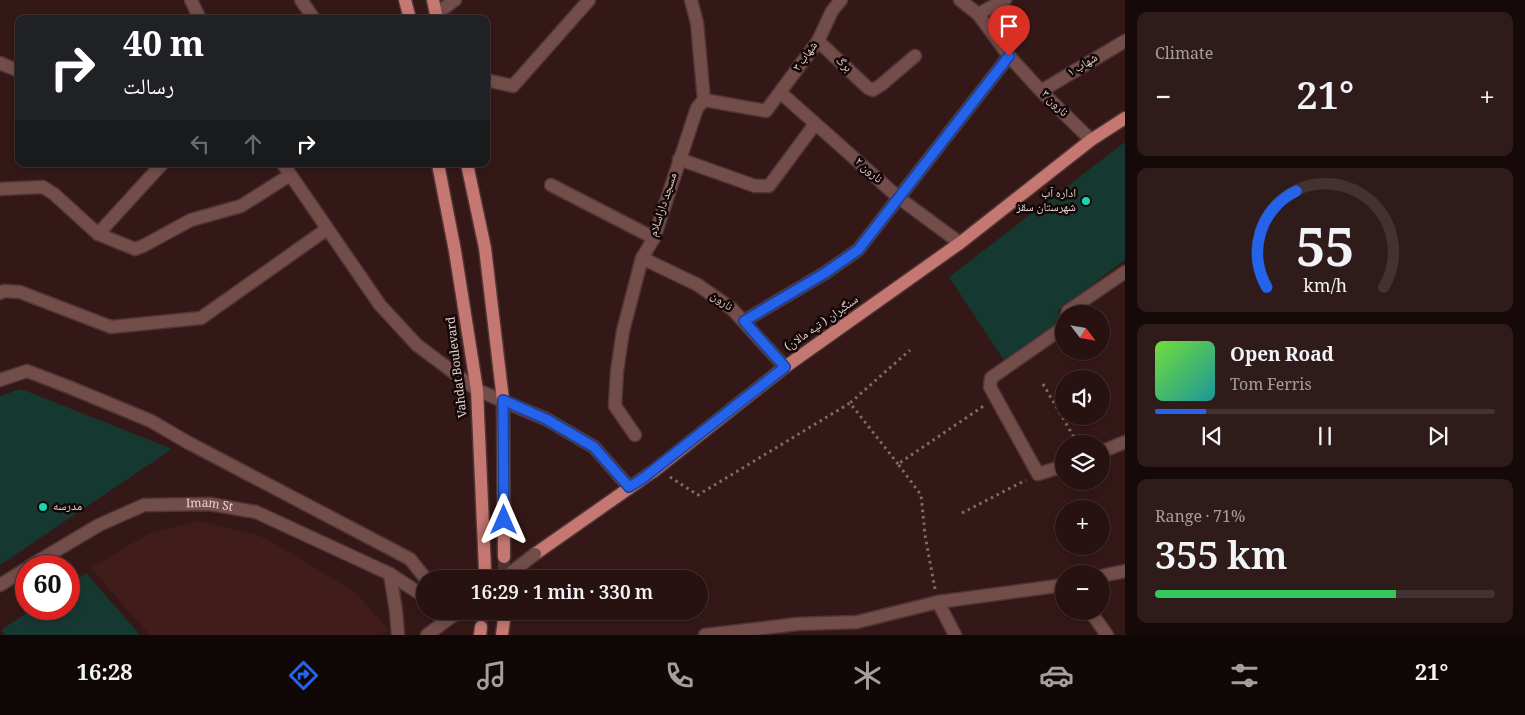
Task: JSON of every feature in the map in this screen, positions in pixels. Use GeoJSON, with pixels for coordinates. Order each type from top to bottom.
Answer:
{"type":"FeatureCollection","features":[{"type":"Feature","properties":{"kind":"main road"},"geometry":{"type":"LineString","coordinates":[[405,0],[409,15]]}},
{"type":"Feature","properties":{"kind":"main road"},"geometry":{"type":"LineString","coordinates":[[432,0],[437,15]]}},
{"type":"Feature","properties":{"kind":"main road","name":"سنگبران ( تپه مالان)"},"geometry":{"type":"LineString","coordinates":[[536,554],[654,470],[785,367],[960,244],[1091,140],[1125,118]]}},
{"type":"Feature","properties":{"kind":"main road","name":"Vahdat Boulevard"},"geometry":{"type":"LineString","coordinates":[[439,167],[455,251],[477,390],[485,570]]}},
{"type":"Feature","properties":{"kind":"main road"},"geometry":{"type":"LineString","coordinates":[[468,167],[485,248],[503,400],[504,557]]}},
{"type":"Feature","properties":{"kind":"main road"},"geometry":{"type":"LineString","coordinates":[[502,635],[504,620]]}},
{"type":"Feature","properties":{"kind":"street"},"geometry":{"type":"LineString","coordinates":[[191,0],[198,15]]}},
{"type":"Feature","properties":{"kind":"street"},"geometry":{"type":"LineString","coordinates":[[301,0],[311,15]]}},
{"type":"Feature","properties":{"kind":"street"},"geometry":{"type":"LineString","coordinates":[[438,15],[455,0]]}},
{"type":"Feature","properties":{"kind":"street"},"geometry":{"type":"LineString","coordinates":[[490,81],[513,86],[589,0]]}},
{"type":"Feature","properties":{"kind":"street"},"geometry":{"type":"LineString","coordinates":[[690,0],[696,24],[704,100]]}},
{"type":"Feature","properties":{"kind":"street","name":"شهاب ۳"},"geometry":{"type":"LineString","coordinates":[[704,100],[766,111],[818,41],[829,6],[841,0]]}},
{"type":"Feature","properties":{"kind":"street","name":"نارون ۳"},"geometry":{"type":"LineString","coordinates":[[960,0],[978,14],[1009,56],[1041,91],[1091,140]]}},
{"type":"Feature","properties":{"kind":"street"},"geometry":{"type":"LineString","coordinates":[[978,14],[1005,0]]}},
{"type":"Feature","properties":{"kind":"street","name":"شهاب ۱"},"geometry":{"type":"LineString","coordinates":[[1041,91],[1125,40]]}},
{"type":"Feature","properties":{"kind":"street","name":"برگ"},"geometry":{"type":"LineString","coordinates":[[818,41],[868,88],[873,90],[915,56]]}},
{"type":"Feature","properties":{"kind":"street"},"geometry":{"type":"LineString","coordinates":[[744,321],[825,273],[858,250],[1009,56]]}},
{"type":"Feature","properties":{"kind":"street"},"geometry":{"type":"LineString","coordinates":[[0,63],[15,69]]}},
{"type":"Feature","properties":{"kind":"street","name":"نارون ۲"},"geometry":{"type":"LineString","coordinates":[[780,93],[899,198],[960,244]]}},
{"type":"Feature","properties":{"kind":"street","name":"مسجد داراسلام"},"geometry":{"type":"LineString","coordinates":[[635,434],[614,406],[623,331],[642,258],[654,238],[697,108],[704,100]]}},
{"type":"Feature","properties":{"kind":"street"},"geometry":{"type":"LineString","coordinates":[[679,159],[755,186],[769,186],[815,124]]}},
{"type":"Feature","properties":{"kind":"street"},"geometry":{"type":"LineString","coordinates":[[98,234],[159,167]]}},
{"type":"Feature","properties":{"kind":"street"},"geometry":{"type":"LineString","coordinates":[[285,167],[380,305],[417,345],[477,390],[546,419],[594,447],[629,487]]}},
{"type":"Feature","properties":{"kind":"street"},"geometry":{"type":"LineString","coordinates":[[0,189],[43,187],[54,194],[98,234],[134,249],[191,220],[241,206],[290,175]]}},
{"type":"Feature","properties":{"kind":"street"},"geometry":{"type":"LineString","coordinates":[[551,185],[654,238]]}},
{"type":"Feature","properties":{"kind":"street"},"geometry":{"type":"LineString","coordinates":[[0,293],[4,291],[20,292],[111,327],[201,318],[327,229]]}},
{"type":"Feature","properties":{"kind":"street","name":"نارون"},"geometry":{"type":"LineString","coordinates":[[642,258],[698,285],[732,309],[785,367]]}},
{"type":"Feature","properties":{"kind":"street"},"geometry":{"type":"LineString","coordinates":[[1077,305],[1125,272]]}},
{"type":"Feature","properties":{"kind":"street"},"geometry":{"type":"LineString","coordinates":[[1055,333],[991,378],[990,387],[1038,474],[1055,469]]}},
{"type":"Feature","properties":{"kind":"street"},"geometry":{"type":"LineString","coordinates":[[0,380],[27,371],[151,421],[187,442],[410,559],[419,570]]}},
{"type":"Feature","properties":{"kind":"street"},"geometry":{"type":"LineString","coordinates":[[1110,448],[1125,442]]}},
{"type":"Feature","properties":{"kind":"street","name":"Imam St"},"geometry":{"type":"LineString","coordinates":[[49,555],[99,525],[144,505],[210,504],[256,512],[390,574],[416,591]]}},
{"type":"Feature","properties":{"kind":"street"},"geometry":{"type":"LineString","coordinates":[[515,570],[536,554]]}},
{"type":"Feature","properties":{"kind":"street"},"geometry":{"type":"LineString","coordinates":[[1110,574],[1125,571]]}},
{"type":"Feature","properties":{"kind":"street"},"geometry":{"type":"LineString","coordinates":[[390,574],[398,635]]}},
{"type":"Feature","properties":{"kind":"street"},"geometry":{"type":"LineString","coordinates":[[0,585],[15,576]]}},
{"type":"Feature","properties":{"kind":"street"},"geometry":{"type":"LineString","coordinates":[[705,635],[797,624],[857,622],[938,602],[1055,586]]}},
{"type":"Feature","properties":{"kind":"street"},"geometry":{"type":"LineString","coordinates":[[938,602],[955,635]]}},
{"type":"Feature","properties":{"kind":"street"},"geometry":{"type":"LineString","coordinates":[[427,635],[444,620]]}},
{"type":"Feature","properties":{"kind":"street"},"geometry":{"type":"LineString","coordinates":[[1096,620],[1107,635]]}},
{"type":"Feature","properties":{"kind":"street"},"geometry":{"type":"LineString","coordinates":[[797,624],[805,635]]}},
{"type":"Feature","properties":{"kind":"path"},"geometry":{"type":"LineString","coordinates":[[670,476],[698,495],[850,403],[910,350]]}},
{"type":"Feature","properties":{"kind":"path"},"geometry":{"type":"LineString","coordinates":[[1043,384],[1073,435]]}},
{"type":"Feature","properties":{"kind":"path"},"geometry":{"type":"LineString","coordinates":[[898,464],[996,398]]}},
{"type":"Feature","properties":{"kind":"path"},"geometry":{"type":"LineString","coordinates":[[850,403],[921,495],[925,535],[938,602]]}},
{"type":"Feature","properties":{"kind":"path"},"geometry":{"type":"LineString","coordinates":[[962,513],[1038,474]]}},
{"type":"Feature","properties":{"kind":"shaded area"},"geometry":{"type":"Polygon","coordinates":[[[198,521],[260,536],[291,553],[356,593],[389,630],[380,635],[150,635],[91,568],[150,533],[198,521]]]}},
{"type":"Feature","properties":{"kind":"building","name":"اداره آب شهرستان سقز"},"geometry":{"type":"Polygon","coordinates":[[[1125,142],[1125,260],[1065,305],[1055,305],[1055,326],[1005,362],[949,277],[1125,142]]]}},
{"type":"Feature","properties":{"kind":"building","name":"مدرسه"},"geometry":{"type":"Polygon","coordinates":[[[21,389],[172,449],[0,565],[0,396],[21,389]]]}},
{"type":"Feature","properties":{"kind":"building"},"geometry":{"type":"Polygon","coordinates":[[[86,573],[140,635],[6,635],[1,630],[16,620],[80,620],[80,577],[86,573]]]}},
{"type":"Feature","properties":{"kind":"tunnel"},"geometry":{"type":"LineString","coordinates":[[504,557],[504,570]]}},
{"type":"Feature","properties":{"kind":"tunnel"},"geometry":{"type":"LineString","coordinates":[[481,627],[482,620]]}},
{"type":"Feature","properties":{"kind":"place","name":"اداره آب شهرستان سقز"},"geometry":{"type":"Point","coordinates":[1086,201]}},
{"type":"Feature","properties":{"kind":"place","name":"مدرسه"},"geometry":{"type":"Point","coordinates":[43,507]}},
{"type":"Feature","properties":{"kind":"route"},"geometry":{"type":"LineString","coordinates":[[504,520],[503,400],[546,419],[594,447],[629,487],[642,479],[785,367],[744,321],[825,273],[858,250],[1009,56]]}}]}
